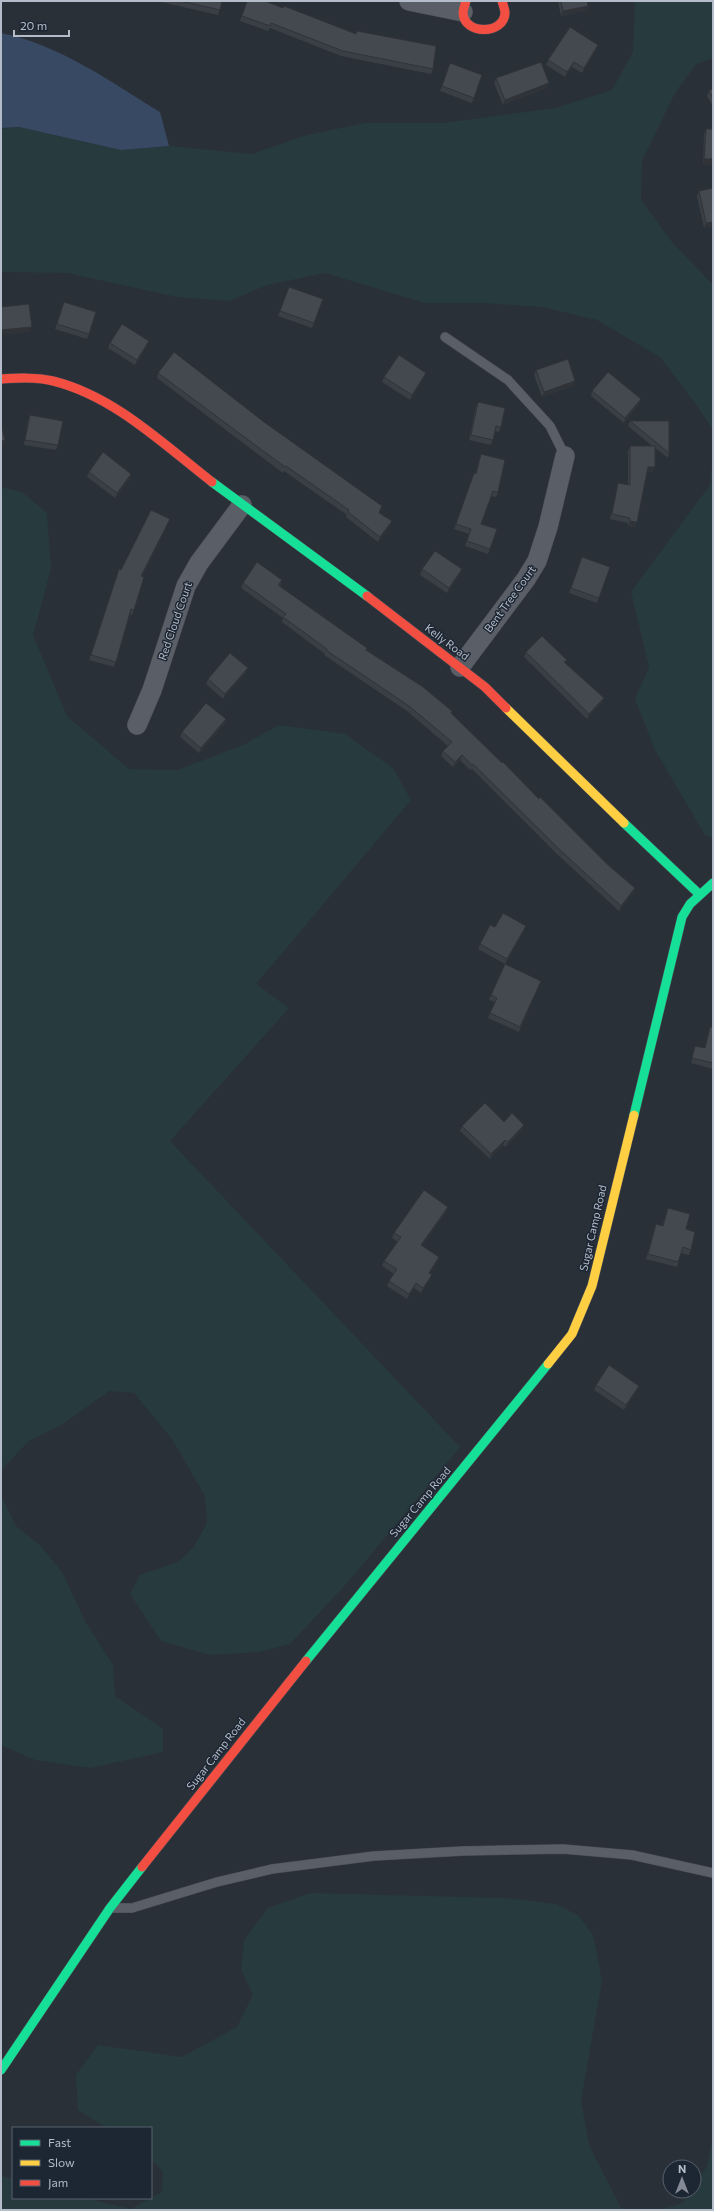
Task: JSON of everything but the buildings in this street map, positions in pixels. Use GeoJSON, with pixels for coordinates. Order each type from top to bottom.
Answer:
{"type":"FeatureCollection","features":[{"type":"Feature","properties":{"kind":"street"},"geometry":{"type":"LineString","coordinates":[[409,1],[465,6],[468,24],[480,31],[494,29],[503,19],[504,12],[502,1]]}},
{"type":"Feature","properties":{"kind":"street","name":"Kelly Road"},"geometry":{"type":"LineString","coordinates":[[1,379],[34,378],[53,381],[88,393],[124,414],[242,505],[349,582],[460,666],[485,687],[699,894]]}},
{"type":"Feature","properties":{"kind":"street","name":"Bent Tree Court"},"geometry":{"type":"LineString","coordinates":[[460,666],[526,579],[537,561],[548,528],[565,456]]}},
{"type":"Feature","properties":{"kind":"street","name":"Red Cloud Court"},"geometry":{"type":"LineString","coordinates":[[137,724],[152,690],[186,586],[199,563],[242,505]]}},
{"type":"Feature","properties":{"kind":"street","name":"Sugar Camp Road"},"geometry":{"type":"LineString","coordinates":[[1,2070],[110,1908],[223,1763],[572,1334],[592,1286],[682,917],[699,894],[713,883]]}},
{"type":"Feature","properties":{"kind":"lane"},"geometry":{"type":"LineString","coordinates":[[445,337],[508,380],[550,426],[565,456]]}},
{"type":"Feature","properties":{"kind":"lane"},"geometry":{"type":"LineString","coordinates":[[110,1908],[132,1908],[217,1882],[272,1869],[374,1856],[463,1851],[563,1849],[632,1856],[713,1873]]}},
{"type":"Feature","properties":{"kind":"green space"},"geometry":{"type":"Polygon","coordinates":[[[635,1],[713,1],[713,58],[696,64],[675,93],[642,161],[641,200],[672,242],[713,285],[713,430],[698,407],[660,357],[597,320],[542,307],[482,303],[425,303],[325,273],[267,285],[229,301],[177,297],[67,273],[1,272],[1,129],[19,127],[121,150],[169,146],[252,154],[307,135],[365,123],[443,123],[556,108],[612,90],[633,52],[635,1]]]}},
{"type":"Feature","properties":{"kind":"green space"},"geometry":{"type":"Polygon","coordinates":[[[713,453],[713,838],[705,835],[655,750],[635,699],[649,667],[631,592],[710,485],[713,453]]]}},
{"type":"Feature","properties":{"kind":"green space"},"geometry":{"type":"Polygon","coordinates":[[[1,487],[22,492],[47,513],[51,569],[33,635],[67,716],[129,769],[178,770],[245,744],[279,725],[345,734],[393,768],[411,800],[256,984],[289,1008],[170,1141],[460,1447],[350,1580],[290,1644],[259,1652],[211,1655],[161,1641],[130,1594],[140,1575],[178,1562],[193,1548],[207,1523],[205,1496],[172,1439],[134,1393],[109,1391],[63,1424],[29,1441],[1,1470],[1,487]]]}},
{"type":"Feature","properties":{"kind":"green space"},"geometry":{"type":"Polygon","coordinates":[[[1,1496],[16,1526],[40,1545],[62,1572],[85,1621],[113,1665],[115,1696],[163,1729],[163,1752],[90,1768],[35,1760],[1,1745],[1,1496]]]}},
{"type":"Feature","properties":{"kind":"green space"},"geometry":{"type":"Polygon","coordinates":[[[310,1893],[506,1898],[556,1904],[579,1916],[593,1935],[602,1981],[581,2101],[589,2145],[621,2208],[627,2210],[1,2210],[1,2176],[12,2179],[12,2199],[89,2199],[131,2209],[152,2199],[152,2197],[162,2192],[163,2172],[152,2160],[152,2127],[105,2127],[78,2110],[76,2075],[98,2045],[182,2057],[237,2027],[253,1995],[241,1969],[244,1940],[268,1908],[310,1893]]]}},
{"type":"Feature","properties":{"kind":"green space"},"geometry":{"type":"Polygon","coordinates":[[[713,2138],[713,2210],[660,2210],[683,2203],[686,2199],[702,2199],[702,2174],[707,2166],[713,2138]]]}},
{"type":"Feature","properties":{"kind":"water"},"geometry":{"type":"Polygon","coordinates":[[[1,33],[44,46],[64,55],[84,65],[160,112],[169,146],[121,150],[19,127],[1,128],[1,33]]]}},
{"type":"Feature","properties":{"kind":"traffic: fast"},"geometry":{"type":"LineString","coordinates":[[212,482],[367,596]]}},
{"type":"Feature","properties":{"kind":"traffic: fast"},"geometry":{"type":"LineString","coordinates":[[624,823],[699,894]]}},
{"type":"Feature","properties":{"kind":"traffic: fast"},"geometry":{"type":"LineString","coordinates":[[634,1115],[682,917],[690,904],[713,883]]}},
{"type":"Feature","properties":{"kind":"traffic: fast"},"geometry":{"type":"LineString","coordinates":[[306,1661],[548,1364]]}},
{"type":"Feature","properties":{"kind":"traffic: fast"},"geometry":{"type":"LineString","coordinates":[[1,2070],[110,1908],[142,1867]]}},
{"type":"Feature","properties":{"kind":"traffic: slow"},"geometry":{"type":"LineString","coordinates":[[506,708],[624,823]]}},
{"type":"Feature","properties":{"kind":"traffic: slow"},"geometry":{"type":"LineString","coordinates":[[548,1364],[572,1334],[592,1286],[634,1115]]}},
{"type":"Feature","properties":{"kind":"traffic: jam"},"geometry":{"type":"LineString","coordinates":[[466,1],[463,13],[465,20],[470,25],[484,30],[498,25],[503,20],[505,13],[502,1]]}},
{"type":"Feature","properties":{"kind":"traffic: jam"},"geometry":{"type":"LineString","coordinates":[[1,379],[27,378],[53,381],[75,388],[97,398],[137,423],[212,482]]}},
{"type":"Feature","properties":{"kind":"traffic: jam"},"geometry":{"type":"LineString","coordinates":[[367,596],[485,687],[506,708]]}},
{"type":"Feature","properties":{"kind":"traffic: jam"},"geometry":{"type":"LineString","coordinates":[[142,1867],[306,1661]]}}]}
